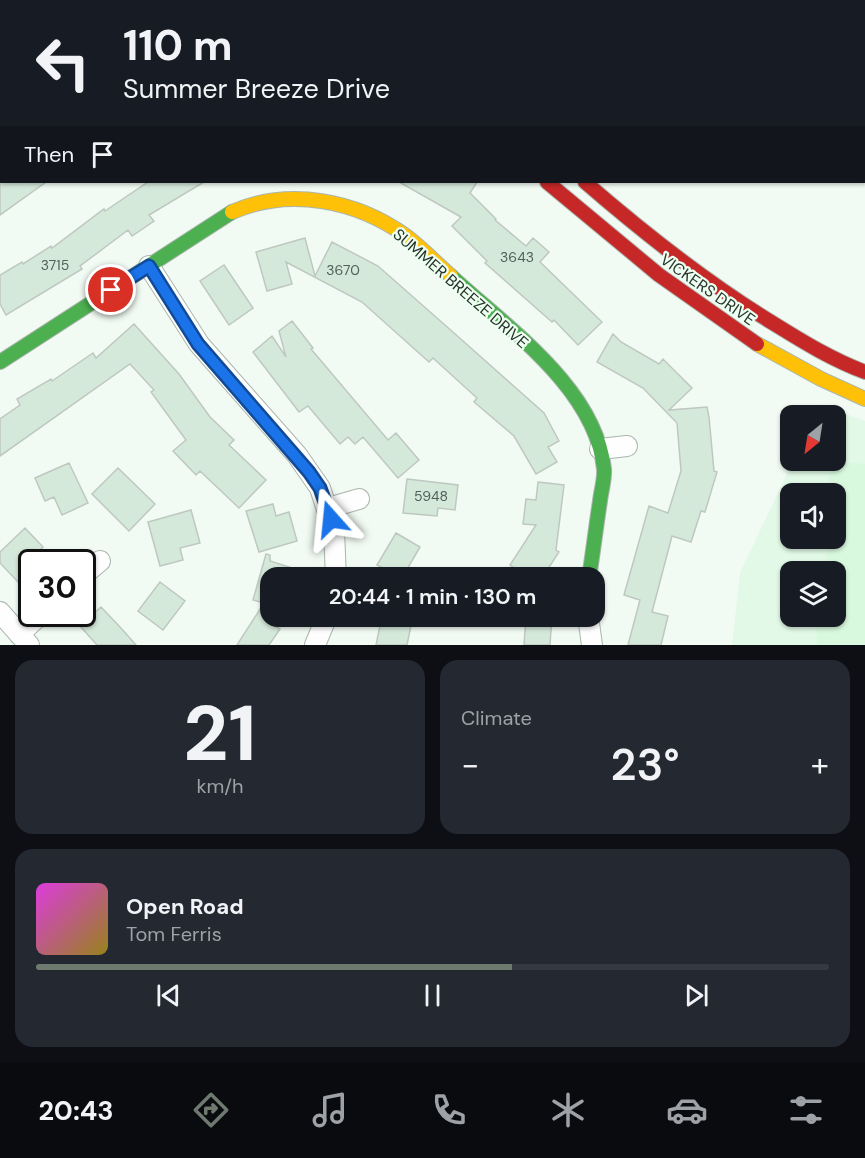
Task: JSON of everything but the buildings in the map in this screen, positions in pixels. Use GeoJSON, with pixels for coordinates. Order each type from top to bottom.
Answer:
{"type":"FeatureCollection","features":[{"type":"Feature","properties":{"kind":"street","name":"VICKERS DRIVE"},"geometry":{"type":"LineString","coordinates":[[548,183],[629,252],[716,317],[805,372],[865,399]]}},
{"type":"Feature","properties":{"kind":"street","name":"VICKERS DRIVE"},"geometry":{"type":"LineString","coordinates":[[586,183],[638,228],[713,285],[800,340],[865,372]]}},
{"type":"Feature","properties":{"kind":"street","name":"SUMMER BREEZE DRIVE"},"geometry":{"type":"LineString","coordinates":[[0,362],[149,266],[272,191],[340,204],[387,223],[406,237],[551,367],[577,399],[600,449],[604,471],[603,496],[591,567]]}},
{"type":"Feature","properties":{"kind":"street"},"geometry":{"type":"LineString","coordinates":[[149,266],[198,344],[297,455],[320,488],[334,531],[336,567]]}},
{"type":"Feature","properties":{"kind":"street"},"geometry":{"type":"LineString","coordinates":[[600,449],[627,446]]}},
{"type":"Feature","properties":{"kind":"street"},"geometry":{"type":"LineString","coordinates":[[328,508],[359,499]]}},
{"type":"Feature","properties":{"kind":"street"},"geometry":{"type":"LineString","coordinates":[[96,564],[100,561]]}},
{"type":"Feature","properties":{"kind":"street"},"geometry":{"type":"LineString","coordinates":[[0,612],[24,639]]}},
{"type":"Feature","properties":{"kind":"street"},"geometry":{"type":"LineString","coordinates":[[315,645],[322,627]]}},
{"type":"Feature","properties":{"kind":"street"},"geometry":{"type":"LineString","coordinates":[[590,627],[592,645]]}},
{"type":"Feature","properties":{"kind":"shaded area"},"geometry":{"type":"Polygon","coordinates":[[[846,414],[865,421],[865,645],[732,645],[740,573],[780,488],[780,549],[846,549],[846,483],[783,483],[788,471],[846,471],[846,414]]]}},
{"type":"Feature","properties":{"kind":"shaded area"},"geometry":{"type":"Polygon","coordinates":[[[846,462],[865,464],[865,645],[818,645],[815,627],[846,627],[846,561],[826,561],[827,549],[846,549],[846,483],[829,483],[829,474],[833,471],[846,471],[846,462]]]}},
{"type":"Feature","properties":{"kind":"traffic: fast"},"geometry":{"type":"LineString","coordinates":[[0,362],[232,212]]}},
{"type":"Feature","properties":{"kind":"traffic: fast"},"geometry":{"type":"LineString","coordinates":[[451,276],[545,361],[567,386],[584,412],[597,440],[604,469],[591,567]]}},
{"type":"Feature","properties":{"kind":"traffic: slow"},"geometry":{"type":"LineString","coordinates":[[232,212],[254,204],[276,200],[322,201],[344,206],[387,224],[406,236],[451,276]]}},
{"type":"Feature","properties":{"kind":"traffic: slow"},"geometry":{"type":"LineString","coordinates":[[757,344],[821,379],[865,399]]}},
{"type":"Feature","properties":{"kind":"traffic: jam"},"geometry":{"type":"LineString","coordinates":[[548,183],[659,275],[757,344]]}},
{"type":"Feature","properties":{"kind":"traffic: jam"},"geometry":{"type":"LineString","coordinates":[[586,183],[631,221],[726,293],[808,345],[865,372]]}},
{"type":"Feature","properties":{"kind":"route"},"geometry":{"type":"LineString","coordinates":[[111,290],[149,266],[177,314],[198,344],[297,455],[320,488],[331,519]]}}]}
